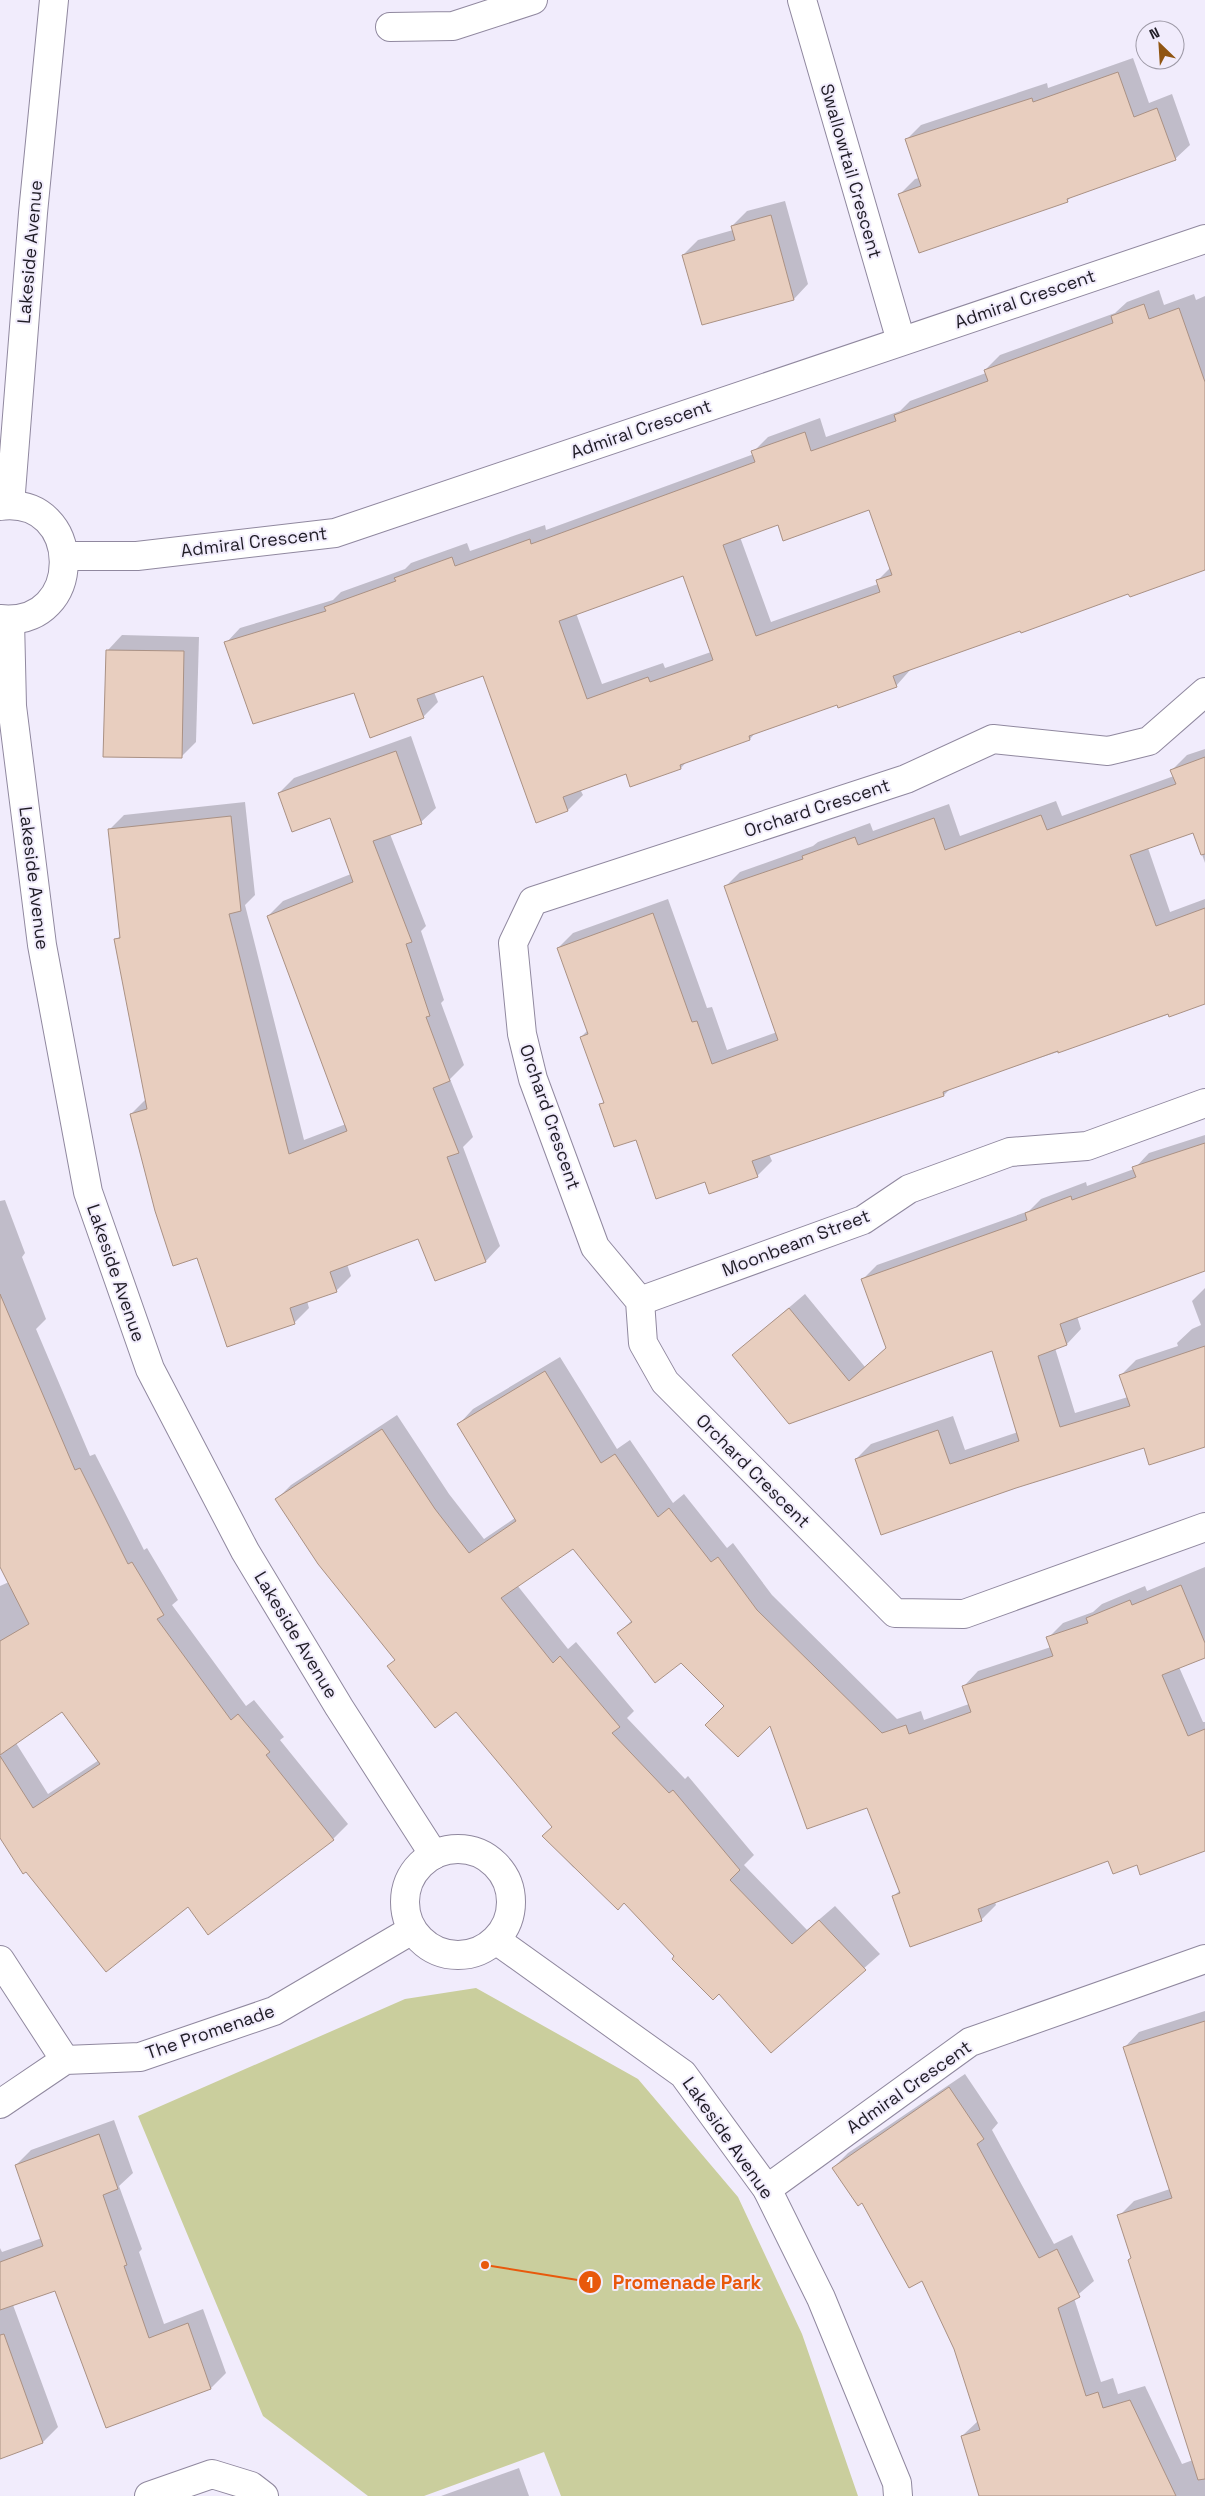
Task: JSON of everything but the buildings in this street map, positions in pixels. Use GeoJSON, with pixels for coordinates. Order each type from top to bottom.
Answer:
{"type":"FeatureCollection","features":[{"type":"Feature","properties":{"kind":"street","name":"Lakeside Avenue"},"geometry":{"type":"LineString","coordinates":[[5,506],[54,0]]}},
{"type":"Feature","properties":{"kind":"street"},"geometry":{"type":"LineString","coordinates":[[390,27],[453,26],[533,0]]}},
{"type":"Feature","properties":{"kind":"street","name":"Swallowtail Crescent"},"geometry":{"type":"LineString","coordinates":[[802,0],[901,341]]}},
{"type":"Feature","properties":{"kind":"street","name":"Admiral Crescent"},"geometry":{"type":"LineString","coordinates":[[65,556],[136,556],[335,532],[1205,239]]}},
{"type":"Feature","properties":{"kind":"street"},"geometry":{"type":"LineString","coordinates":[[5,506],[26,508],[41,516],[53,526],[61,541],[65,556],[64,575],[56,592],[45,606],[28,616],[5,619]]}},
{"type":"Feature","properties":{"kind":"street","name":"Lakeside Avenue"},"geometry":{"type":"LineString","coordinates":[[5,619],[12,706],[42,945],[88,1192],[150,1369],[174,1416],[245,1551],[339,1707],[434,1855]]}},
{"type":"Feature","properties":{"kind":"street","name":"Orchard Crescent"},"geometry":{"type":"LineString","coordinates":[[1205,692],[1149,741],[1108,751],[993,739],[906,779],[533,901],[513,943],[522,1034],[533,1078],[595,1247],[640,1301],[643,1343],[665,1382],[894,1613],[964,1614],[1205,1527]]}},
{"type":"Feature","properties":{"kind":"street","name":"Moonbeam Street"},"geometry":{"type":"LineString","coordinates":[[640,1301],[863,1220],[909,1189],[1010,1152],[1087,1146],[1205,1103]]}},
{"type":"Feature","properties":{"kind":"street"},"geometry":{"type":"LineString","coordinates":[[452,1849],[466,1849],[488,1857],[505,1875],[512,1902],[509,1920],[496,1940],[480,1951],[460,1956],[442,1953],[429,1947],[412,1930],[406,1912],[405,1899],[412,1875],[425,1860],[452,1849]]}},
{"type":"Feature","properties":{"kind":"street","name":"The Promenade"},"geometry":{"type":"LineString","coordinates":[[65,2060],[140,2057],[274,2012],[412,1930]]}},
{"type":"Feature","properties":{"kind":"street","name":"Lakeside Avenue"},"geometry":{"type":"LineString","coordinates":[[496,1940],[683,2074],[767,2189],[820,2298],[896,2483],[898,2496]]}},
{"type":"Feature","properties":{"kind":"street","name":"Admiral Crescent"},"geometry":{"type":"LineString","coordinates":[[767,2189],[970,2042],[1205,1959]]}},
{"type":"Feature","properties":{"kind":"street"},"geometry":{"type":"LineString","coordinates":[[0,1960],[65,2060],[0,2104]]}},
{"type":"Feature","properties":{"kind":"street"},"geometry":{"type":"LineString","coordinates":[[149,2496],[212,2474],[251,2486],[264,2496]]}},
{"type":"Feature","properties":{"kind":"green space"},"geometry":{"type":"Polygon","coordinates":[[[476,1988],[638,2079],[738,2197],[802,2334],[858,2496],[561,2496],[544,2452],[424,2496],[368,2496],[263,2416],[138,2116],[405,1999],[476,1988]]]}},
{"type":"Feature","properties":{"kind":"place","name":"Promenade Park"},"geometry":{"type":"Point","coordinates":[485,2265]}}]}
